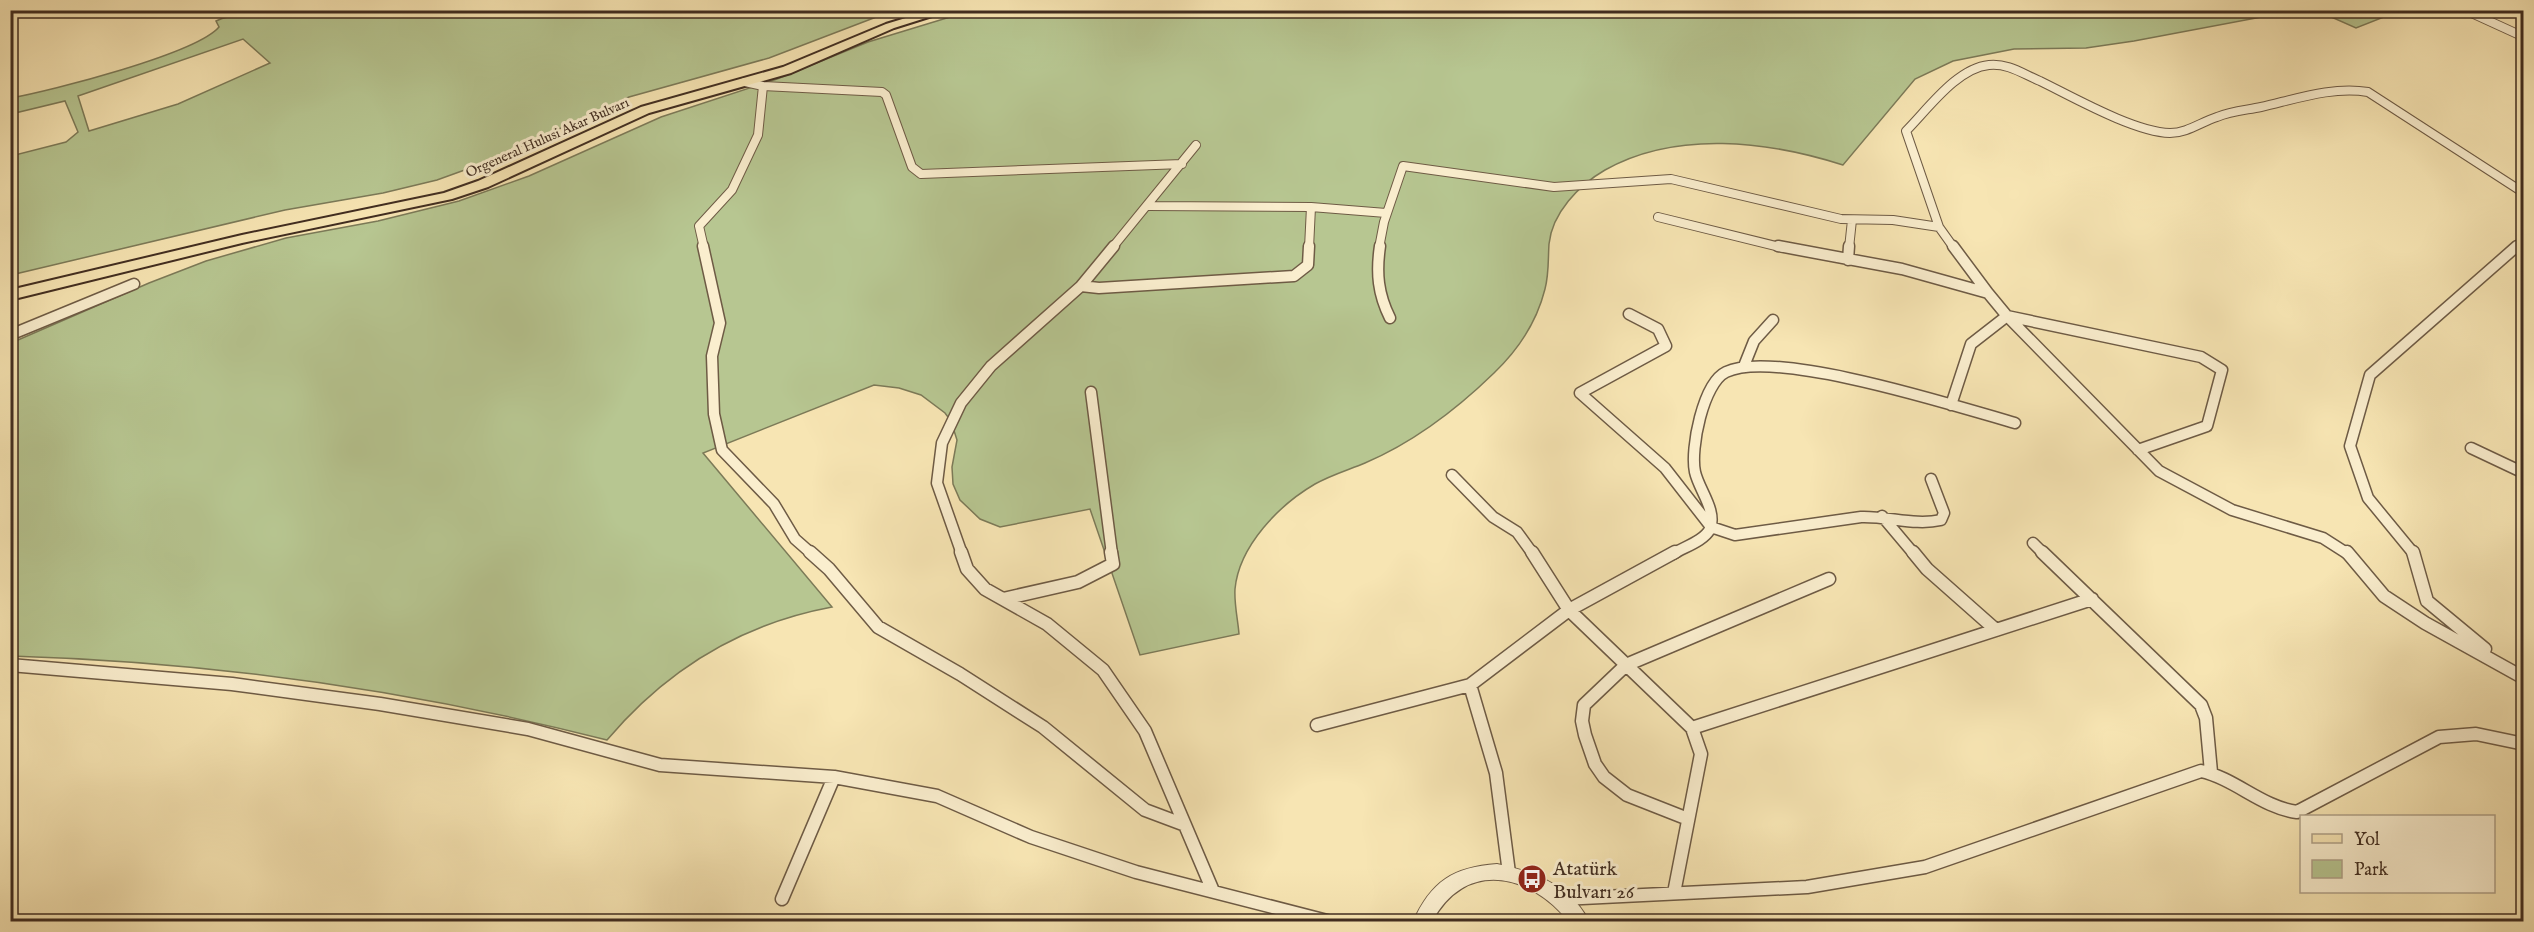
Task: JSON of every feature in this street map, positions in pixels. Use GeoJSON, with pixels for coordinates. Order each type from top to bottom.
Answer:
{"type":"FeatureCollection","features":[{"type":"Feature","properties":{"kind":"main road","name":"Orgeneral Hulusi Akar Bulvarı"},"geometry":{"type":"LineString","coordinates":[[10,285],[243,228],[444,187],[530,153],[639,103],[781,63],[910,10]]}},
{"type":"Feature","properties":{"kind":"main road","name":"Orgeneral Hulusi Akar Bulvarı"},"geometry":{"type":"LineString","coordinates":[[10,295],[242,239],[447,196],[483,184],[645,110],[787,69],[900,22],[946,10]]}},
{"type":"Feature","properties":{"kind":"street"},"geometry":{"type":"LineString","coordinates":[[2465,10],[2523,38]]}},
{"type":"Feature","properties":{"kind":"street"},"geometry":{"type":"LineString","coordinates":[[2501,663],[2425,623],[2384,596],[2347,552],[2323,538],[2232,510],[2159,471],[2007,316],[1988,293],[1939,227],[1906,131],[1940,98],[1953,80],[1986,65],[2003,64],[2087,104],[2151,130],[2172,133],[2185,131],[2218,116],[2349,89],[2368,92],[2523,193]]}},
{"type":"Feature","properties":{"kind":"street"},"geometry":{"type":"LineString","coordinates":[[745,82],[763,86],[882,92],[886,95],[912,167],[921,174],[1182,164]]}},
{"type":"Feature","properties":{"kind":"street"},"geometry":{"type":"LineString","coordinates":[[763,86],[758,135],[732,190],[711,209],[699,225],[720,323],[712,356],[714,414],[723,450],[774,504],[795,539],[829,569],[878,627],[960,674],[1043,727],[1145,810],[1185,825]]}},
{"type":"Feature","properties":{"kind":"street"},"geometry":{"type":"LineString","coordinates":[[1196,145],[1149,206],[1081,286],[990,366],[961,403],[942,444],[937,483],[967,569],[985,588],[1047,624],[1103,670],[1145,731],[1213,891]]}},
{"type":"Feature","properties":{"kind":"street"},"geometry":{"type":"LineString","coordinates":[[1390,318],[1380,300],[1376,283],[1386,213],[1403,166],[1554,187],[1671,179],[1852,220],[1893,220],[1939,227]]}},
{"type":"Feature","properties":{"kind":"street"},"geometry":{"type":"LineString","coordinates":[[1149,206],[1311,207],[1386,213]]}},
{"type":"Feature","properties":{"kind":"street"},"geometry":{"type":"LineString","coordinates":[[1081,286],[1099,288],[1294,276],[1308,265],[1311,207]]}},
{"type":"Feature","properties":{"kind":"street"},"geometry":{"type":"LineString","coordinates":[[1658,217],[1848,260],[1902,269],[1988,293]]}},
{"type":"Feature","properties":{"kind":"street"},"geometry":{"type":"LineString","coordinates":[[1848,260],[1852,220]]}},
{"type":"Feature","properties":{"kind":"street"},"geometry":{"type":"LineString","coordinates":[[2523,240],[2370,375],[2350,446],[2368,498],[2416,556],[2427,601],[2501,663],[2523,678]]}},
{"type":"Feature","properties":{"kind":"street"},"geometry":{"type":"LineString","coordinates":[[10,335],[134,284]]}},
{"type":"Feature","properties":{"kind":"street"},"geometry":{"type":"LineString","coordinates":[[1629,314],[1660,330],[1665,336],[1666,346],[1580,393],[1665,468],[1711,527],[1735,535],[1882,516],[1927,524],[1941,520],[1944,513],[1931,479]]}},
{"type":"Feature","properties":{"kind":"street"},"geometry":{"type":"LineString","coordinates":[[1951,405],[1971,344],[2007,316],[2200,357],[2222,370],[2207,426],[2138,450]]}},
{"type":"Feature","properties":{"kind":"street"},"geometry":{"type":"LineString","coordinates":[[1744,366],[1754,341],[1773,320]]}},
{"type":"Feature","properties":{"kind":"street"},"geometry":{"type":"LineString","coordinates":[[1317,724],[1470,685],[1569,610],[1701,539],[1711,527],[1712,515],[1700,491],[1694,468],[1701,422],[1708,395],[1715,381],[1727,371],[1744,366],[1825,374],[2015,423]]}},
{"type":"Feature","properties":{"kind":"street"},"geometry":{"type":"LineString","coordinates":[[1003,599],[1078,582],[1113,564],[1091,392]]}},
{"type":"Feature","properties":{"kind":"street"},"geometry":{"type":"LineString","coordinates":[[2471,448],[2523,472]]}},
{"type":"Feature","properties":{"kind":"street"},"geometry":{"type":"LineString","coordinates":[[1452,475],[1493,517],[1517,532],[1545,569],[1569,610],[1692,728],[1701,754],[1674,893]]}},
{"type":"Feature","properties":{"kind":"street"},"geometry":{"type":"LineString","coordinates":[[1882,516],[1927,569],[1996,630]]}},
{"type":"Feature","properties":{"kind":"street"},"geometry":{"type":"LineString","coordinates":[[2033,543],[2201,705],[2206,718],[2211,772]]}},
{"type":"Feature","properties":{"kind":"street"},"geometry":{"type":"LineString","coordinates":[[1688,819],[1620,792],[1600,775],[1594,764],[1582,725],[1584,705],[1626,664],[1828,579]]}},
{"type":"Feature","properties":{"kind":"street"},"geometry":{"type":"LineString","coordinates":[[1692,728],[2091,599]]}},
{"type":"Feature","properties":{"kind":"street"},"geometry":{"type":"LineString","coordinates":[[10,665],[220,683],[380,704],[528,729],[660,765],[834,777],[936,796],[1031,837],[1136,872],[1331,921]]}},
{"type":"Feature","properties":{"kind":"street"},"geometry":{"type":"LineString","coordinates":[[1470,685],[1496,773],[1509,873]]}},
{"type":"Feature","properties":{"kind":"street"},"geometry":{"type":"LineString","coordinates":[[1562,900],[1807,887],[1865,879],[1925,867],[2192,773],[2211,772],[2231,780],[2281,810],[2296,812],[2439,736],[2476,734],[2523,744]]}},
{"type":"Feature","properties":{"kind":"street"},"geometry":{"type":"LineString","coordinates":[[782,899],[834,777]]}},
{"type":"Feature","properties":{"kind":"street"},"geometry":{"type":"LineString","coordinates":[[1422,921],[1433,898],[1450,882],[1467,874],[1509,873],[1532,879],[1562,900],[1580,921]]}},
{"type":"Feature","properties":{"kind":"green space"},"geometry":{"type":"Polygon","coordinates":[[[269,10],[892,11],[769,58],[629,97],[484,163],[437,180],[383,193],[285,210],[11,275],[11,156],[66,142],[78,132],[65,101],[11,114],[11,98],[121,70],[205,38],[219,27],[216,21],[222,18],[269,10]],[[243,39],[78,96],[89,131],[178,104],[270,63],[243,39]]]}},
{"type":"Feature","properties":{"kind":"green space"},"geometry":{"type":"Polygon","coordinates":[[[994,10],[2293,11],[2134,41],[2086,48],[2014,49],[1953,61],[1915,79],[1843,165],[1784,150],[1753,145],[1723,144],[1662,149],[1633,157],[1605,170],[1595,176],[1568,201],[1555,221],[1549,244],[1545,289],[1537,312],[1519,345],[1503,364],[1434,424],[1383,455],[1315,484],[1288,503],[1263,528],[1244,557],[1238,573],[1235,595],[1239,634],[1140,655],[1090,509],[1000,527],[980,519],[960,500],[953,484],[952,467],[957,440],[951,421],[945,413],[921,395],[899,388],[874,385],[703,453],[832,607],[767,625],[708,653],[655,692],[607,740],[460,707],[311,682],[162,665],[11,656],[11,343],[149,283],[206,261],[286,238],[378,221],[459,201],[529,176],[661,117],[777,79],[868,42],[950,17],[994,10]]]}},
{"type":"Feature","properties":{"kind":"green space"},"geometry":{"type":"Polygon","coordinates":[[[2341,11],[2380,11],[2389,15],[2356,28],[2329,16],[2341,11]]]}},
{"type":"Feature","properties":{"kind":"place","name":"Atatürk Bulvarı 26"},"geometry":{"type":"Point","coordinates":[1532,879]}}]}
